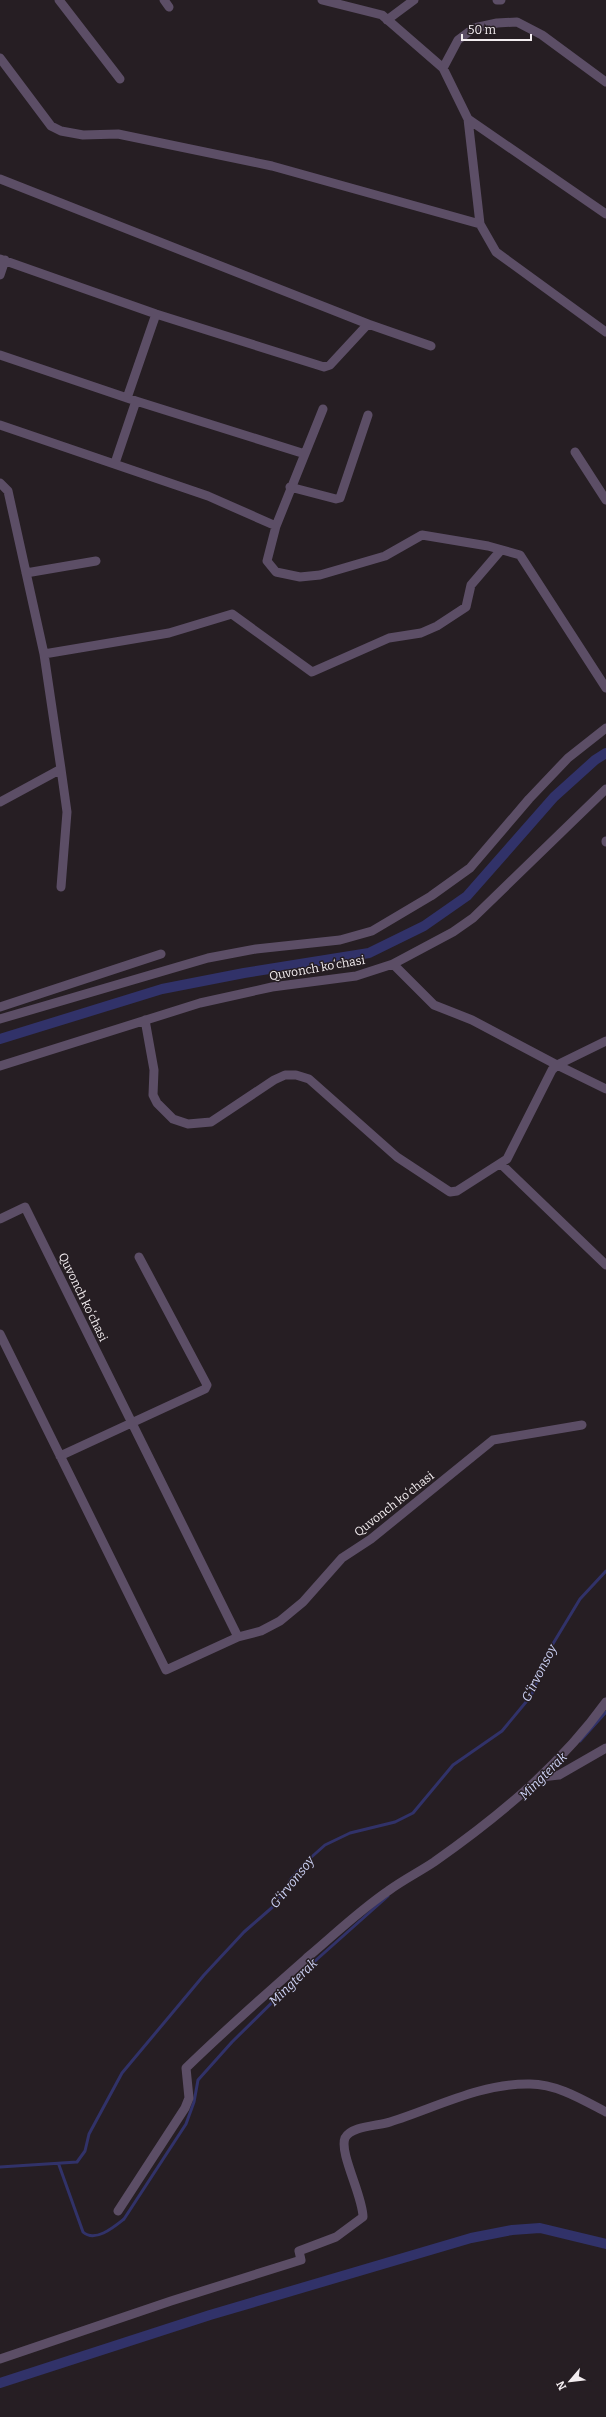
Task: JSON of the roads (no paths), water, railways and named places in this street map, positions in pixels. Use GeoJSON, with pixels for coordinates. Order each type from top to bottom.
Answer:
{"type":"FeatureCollection","features":[{"type":"Feature","properties":{"kind":"street"},"geometry":{"type":"LineString","coordinates":[[59,0],[120,79]]}},
{"type":"Feature","properties":{"kind":"street"},"geometry":{"type":"LineString","coordinates":[[322,0],[382,15],[443,68],[468,119],[480,224],[496,252],[606,332]]}},
{"type":"Feature","properties":{"kind":"street"},"geometry":{"type":"LineString","coordinates":[[387,20],[414,0]]}},
{"type":"Feature","properties":{"kind":"street"},"geometry":{"type":"LineString","coordinates":[[443,68],[458,40],[474,28],[497,23],[517,22],[542,35],[606,82]]}},
{"type":"Feature","properties":{"kind":"street"},"geometry":{"type":"LineString","coordinates":[[0,58],[51,126],[60,131],[83,135],[118,134],[272,166],[480,224]]}},
{"type":"Feature","properties":{"kind":"street"},"geometry":{"type":"LineString","coordinates":[[468,119],[606,214]]}},
{"type":"Feature","properties":{"kind":"street"},"geometry":{"type":"LineString","coordinates":[[0,179],[368,324],[431,346]]}},
{"type":"Feature","properties":{"kind":"street"},"geometry":{"type":"LineString","coordinates":[[0,275],[2,260],[156,314],[324,367],[330,365],[368,324]]}},
{"type":"Feature","properties":{"kind":"street"},"geometry":{"type":"LineString","coordinates":[[115,463],[156,314]]}},
{"type":"Feature","properties":{"kind":"street"},"geometry":{"type":"LineString","coordinates":[[0,355],[132,400],[305,454]]}},
{"type":"Feature","properties":{"kind":"street"},"geometry":{"type":"LineString","coordinates":[[323,409],[290,487],[276,526],[267,561],[276,572],[300,577],[320,575],[385,556],[422,535],[520,555],[606,688]]}},
{"type":"Feature","properties":{"kind":"street"},"geometry":{"type":"LineString","coordinates":[[290,487],[336,499],[340,498],[368,415]]}},
{"type":"Feature","properties":{"kind":"street"},"geometry":{"type":"LineString","coordinates":[[0,425],[208,496],[276,526]]}},
{"type":"Feature","properties":{"kind":"street"},"geometry":{"type":"LineString","coordinates":[[574,452],[606,500]]}},
{"type":"Feature","properties":{"kind":"street"},"geometry":{"type":"LineString","coordinates":[[0,483],[8,491],[44,654],[67,812],[61,886]]}},
{"type":"Feature","properties":{"kind":"street"},"geometry":{"type":"LineString","coordinates":[[44,654],[169,633],[232,614],[312,672],[388,638],[421,633],[437,626],[466,607],[471,585],[501,550]]}},
{"type":"Feature","properties":{"kind":"street"},"geometry":{"type":"LineString","coordinates":[[26,573],[96,561]]}},
{"type":"Feature","properties":{"kind":"street"},"geometry":{"type":"LineString","coordinates":[[0,1019],[208,958],[256,949],[340,940],[372,931],[432,896],[470,868],[529,799],[568,758],[606,728]]}},
{"type":"Feature","properties":{"kind":"street"},"geometry":{"type":"LineString","coordinates":[[0,802],[61,769]]}},
{"type":"Feature","properties":{"kind":"street","name":"Quvonch koʻchasi"},"geometry":{"type":"LineString","coordinates":[[0,1066],[200,1003],[272,987],[356,976],[393,964],[452,932],[473,918],[606,789]]}},
{"type":"Feature","properties":{"kind":"street"},"geometry":{"type":"LineString","coordinates":[[0,1007],[161,954]]}},
{"type":"Feature","properties":{"kind":"street"},"geometry":{"type":"LineString","coordinates":[[393,964],[434,1006],[472,1020],[606,1089]]}},
{"type":"Feature","properties":{"kind":"street"},"geometry":{"type":"LineString","coordinates":[[145,1020],[154,1070],[153,1095],[157,1103],[173,1119],[188,1124],[211,1122],[274,1080],[285,1075],[296,1075],[309,1079],[318,1085],[397,1157],[450,1192],[457,1191],[502,1165],[513,1149],[552,1070],[557,1064],[606,1041]]}},
{"type":"Feature","properties":{"kind":"street"},"geometry":{"type":"LineString","coordinates":[[502,1165],[606,1265]]}},
{"type":"Feature","properties":{"kind":"street","name":"Quvonch koʻchasi"},"geometry":{"type":"LineString","coordinates":[[0,1220],[25,1207],[238,1637]]}},
{"type":"Feature","properties":{"kind":"street"},"geometry":{"type":"LineString","coordinates":[[60,1456],[205,1389],[207,1385],[139,1257]]}},
{"type":"Feature","properties":{"kind":"street","name":"Quvonch koʻchasi"},"geometry":{"type":"LineString","coordinates":[[0,1334],[166,1670],[238,1637],[261,1631],[280,1622],[303,1602],[342,1558],[371,1539],[493,1440],[582,1425]]}},
{"type":"Feature","properties":{"kind":"street"},"geometry":{"type":"LineString","coordinates":[[118,2211],[185,2108],[189,2098],[186,2068],[234,2021],[345,1924],[387,1891],[434,1862],[480,1827],[541,1777],[571,1748],[606,1702]]}},
{"type":"Feature","properties":{"kind":"street"},"geometry":{"type":"LineString","coordinates":[[541,1777],[559,1775],[606,1748]]}},
{"type":"Feature","properties":{"kind":"street"},"geometry":{"type":"LineString","coordinates":[[0,2359],[171,2301],[301,2260],[299,2251],[336,2236],[363,2217],[363,2206],[344,2150],[344,2140],[347,2135],[355,2131],[390,2123],[480,2091],[511,2084],[546,2086],[606,2112]]}},
{"type":"Feature","properties":{"kind":"waterway"},"geometry":{"type":"LineString","coordinates":[[0,1039],[162,989],[244,973],[369,953],[424,926],[467,896],[554,797],[595,760],[606,753]]}},
{"type":"Feature","properties":{"kind":"waterway","name":"G‘irvonsoy"},"geometry":{"type":"LineString","coordinates":[[0,2167],[77,2162],[85,2151],[89,2134],[122,2073],[204,1975],[244,1932],[275,1905],[291,1879],[307,1861],[325,1845],[350,1833],[395,1822],[413,1813],[453,1765],[502,1731],[531,1696],[551,1647],[580,1599],[606,1571]]}},
{"type":"Feature","properties":{"kind":"waterway","name":"Mingterak"},"geometry":{"type":"LineString","coordinates":[[580,1741],[606,1712]]}},
{"type":"Feature","properties":{"kind":"waterway","name":"Mingterak"},"geometry":{"type":"LineString","coordinates":[[59,2165],[83,2232],[93,2236],[99,2235],[110,2230],[124,2219],[186,2124],[194,2102],[198,2080],[232,2042],[306,1969],[388,1896]]}},
{"type":"Feature","properties":{"kind":"waterway"},"geometry":{"type":"LineString","coordinates":[[0,2383],[210,2315],[471,2238],[512,2230],[540,2228],[606,2244]]}}]}
